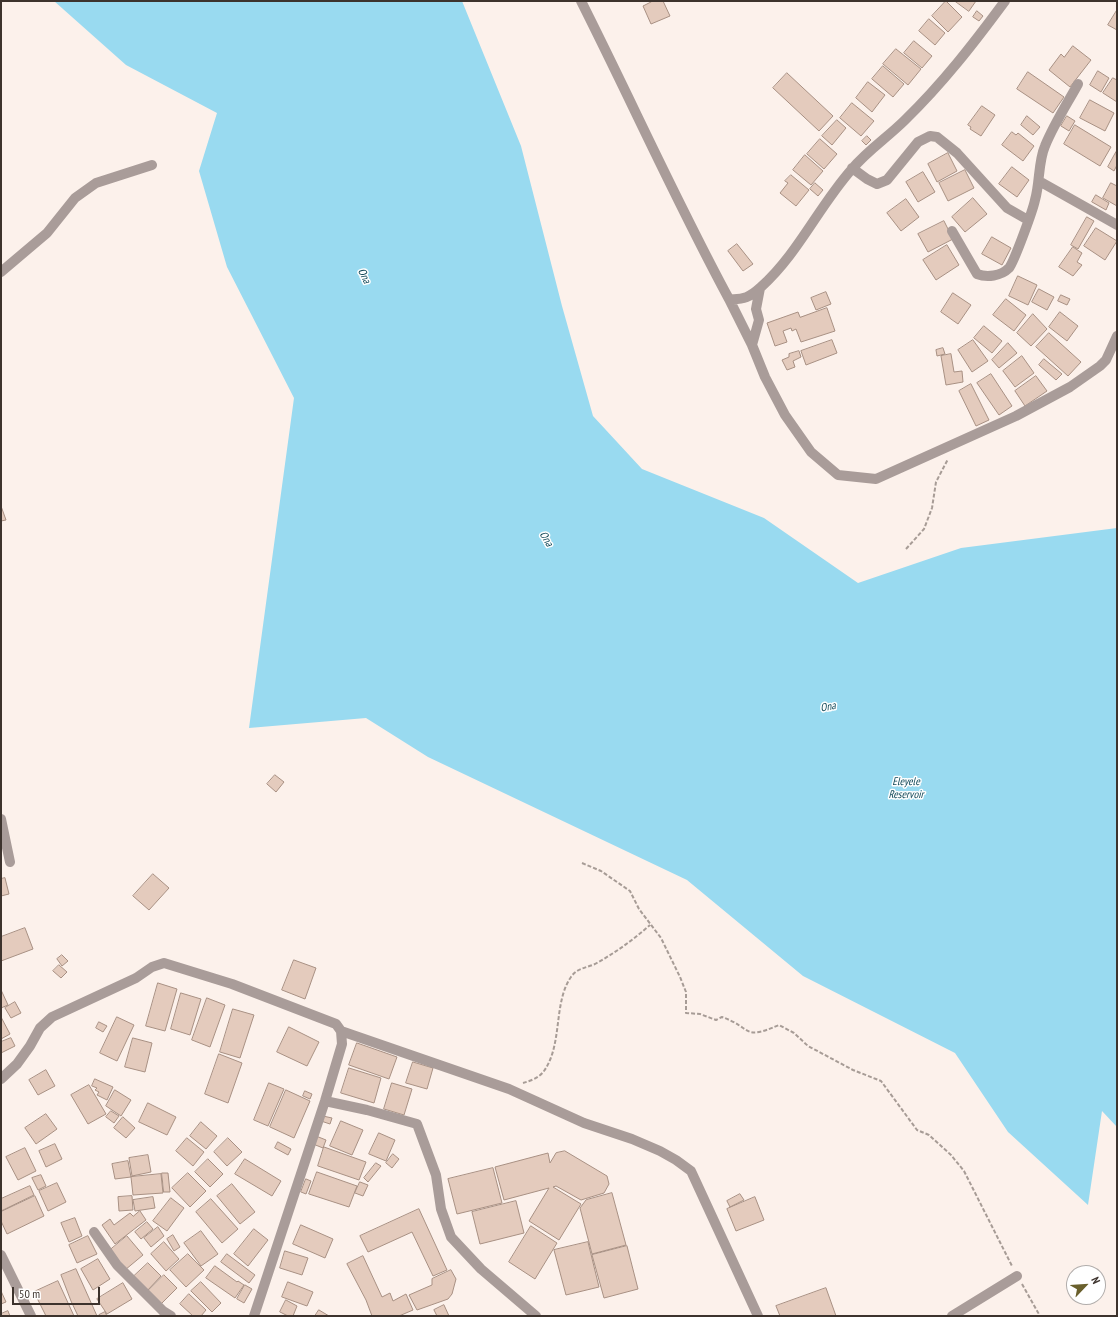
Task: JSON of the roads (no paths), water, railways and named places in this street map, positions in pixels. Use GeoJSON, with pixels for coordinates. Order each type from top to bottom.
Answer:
{"type":"FeatureCollection","features":[{"type":"Feature","properties":{"kind":"street"},"geometry":{"type":"LineString","coordinates":[[580,1],[678,202],[752,345],[765,377],[785,415],[811,452],[838,475],[876,479],[1016,416],[1070,387],[1100,366],[1106,360],[1117,336]]}},
{"type":"Feature","properties":{"kind":"street"},"geometry":{"type":"LineString","coordinates":[[729,299],[743,300],[760,288],[776,273],[793,251],[827,200],[852,168],[879,141],[905,120],[949,73],[969,50],[1005,1]]}},
{"type":"Feature","properties":{"kind":"street"},"geometry":{"type":"LineString","coordinates":[[952,230],[977,274],[985,277],[999,274],[1008,268],[1035,200],[1044,148],[1057,120],[1078,84]]}},
{"type":"Feature","properties":{"kind":"street"},"geometry":{"type":"LineString","coordinates":[[852,168],[877,184],[887,180],[918,142],[930,136],[937,136],[957,153],[1007,208],[1028,220]]}},
{"type":"Feature","properties":{"kind":"street"},"geometry":{"type":"LineString","coordinates":[[1,272],[47,233],[74,198],[96,184],[152,165]]}},
{"type":"Feature","properties":{"kind":"street"},"geometry":{"type":"LineString","coordinates":[[1039,181],[1117,225]]}},
{"type":"Feature","properties":{"kind":"street"},"geometry":{"type":"LineString","coordinates":[[752,345],[759,320],[756,309],[760,288]]}},
{"type":"Feature","properties":{"kind":"street"},"geometry":{"type":"LineString","coordinates":[[1,819],[10,862]]}},
{"type":"Feature","properties":{"kind":"street"},"geometry":{"type":"LineString","coordinates":[[1,1079],[17,1064],[30,1046],[40,1028],[52,1017],[136,978],[152,967],[164,963],[232,984],[336,1024],[341,1031],[342,1044],[325,1101],[254,1316]]}},
{"type":"Feature","properties":{"kind":"street"},"geometry":{"type":"LineString","coordinates":[[341,1031],[509,1089],[584,1123],[632,1139],[660,1151],[676,1160],[691,1171],[758,1316]]}},
{"type":"Feature","properties":{"kind":"street"},"geometry":{"type":"LineString","coordinates":[[325,1101],[367,1110],[417,1124],[436,1175],[441,1208],[451,1237],[481,1269],[536,1316]]}},
{"type":"Feature","properties":{"kind":"street"},"geometry":{"type":"LineString","coordinates":[[94,1232],[117,1265],[163,1311],[171,1316]]}},
{"type":"Feature","properties":{"kind":"street"},"geometry":{"type":"LineString","coordinates":[[1,1255],[31,1316]]}},
{"type":"Feature","properties":{"kind":"street"},"geometry":{"type":"LineString","coordinates":[[952,1316],[1017,1276]]}},
{"type":"Feature","properties":{"kind":"water","name":"Eleyele Reservoir"},"geometry":{"type":"Polygon","coordinates":[[[54,1],[462,1],[521,146],[562,306],[593,416],[642,469],[764,518],[858,583],[961,548],[1117,528],[1117,1127],[1102,1111],[1088,1205],[1008,1132],[955,1053],[803,976],[687,880],[428,757],[366,718],[249,728],[294,398],[227,267],[199,171],[217,113],[126,65],[54,1]]]}},
{"type":"Feature","properties":{"kind":"water label","name":"Ona"},"geometry":{"type":"Point","coordinates":[364,276]}},
{"type":"Feature","properties":{"kind":"water label","name":"Ona"},"geometry":{"type":"Point","coordinates":[546,539]}},
{"type":"Feature","properties":{"kind":"water label","name":"Ona"},"geometry":{"type":"Point","coordinates":[828,707]}}]}
